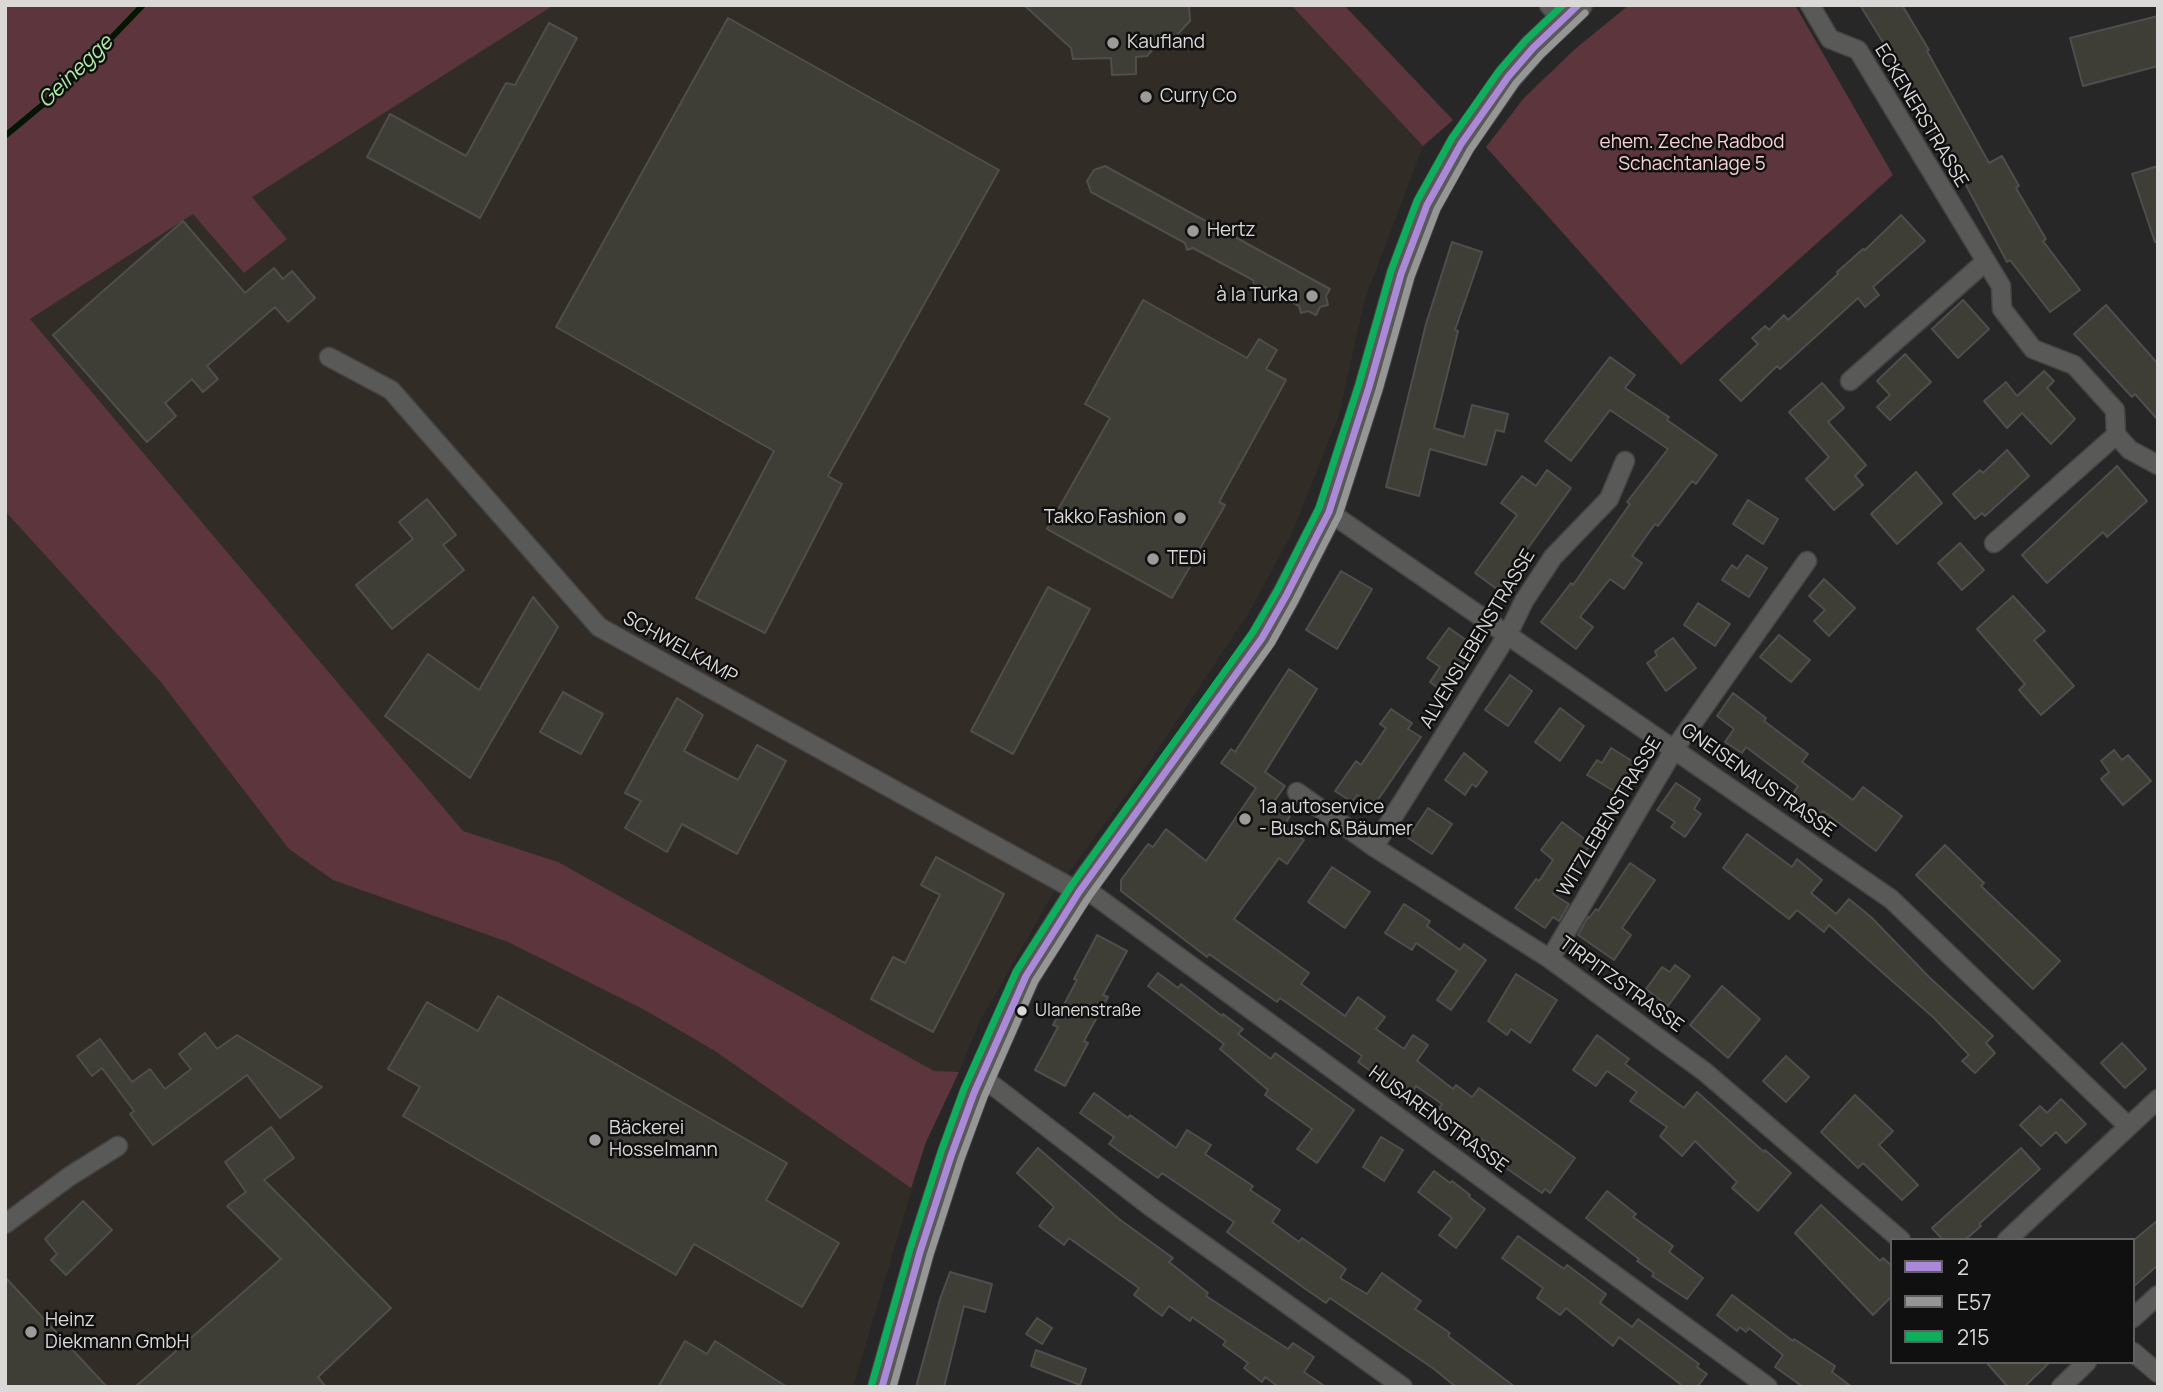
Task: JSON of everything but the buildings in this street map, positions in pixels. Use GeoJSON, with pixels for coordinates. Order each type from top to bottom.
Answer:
{"type":"FeatureCollection","features":[{"type":"Feature","properties":{"kind":"main road"},"geometry":{"type":"LineString","coordinates":[[882,1387],[933,1210],[982,1077],[1026,976],[1081,889],[1262,638],[1329,512],[1401,274],[1427,205],[1461,144],[1487,105],[1563,10]]}},
{"type":"Feature","properties":{"kind":"street","name":"ECKENERSTRASSE"},"geometry":{"type":"LineString","coordinates":[[1810,5],[1830,39],[1858,50],[2001,286],[2002,309],[2033,349],[2074,365],[2115,410],[2116,435]]}},
{"type":"Feature","properties":{"kind":"street"},"geometry":{"type":"LineString","coordinates":[[1850,381],[1985,262]]}},
{"type":"Feature","properties":{"kind":"street","name":"SCHWELKAMP"},"geometry":{"type":"LineString","coordinates":[[329,357],[391,390],[599,627],[1081,889]]}},
{"type":"Feature","properties":{"kind":"street"},"geometry":{"type":"LineString","coordinates":[[1994,543],[2116,435],[2130,450],[2158,465]]}},
{"type":"Feature","properties":{"kind":"street","name":"ALVENSLEBENSTRASSE"},"geometry":{"type":"LineString","coordinates":[[1374,847],[1508,634],[1524,601],[1553,556],[1609,499],[1625,461]]}},
{"type":"Feature","properties":{"kind":"street","name":"GNEISENAUSTRASSE"},"geometry":{"type":"LineString","coordinates":[[1329,512],[1891,899],[2129,1126]]}},
{"type":"Feature","properties":{"kind":"street","name":"WITZLEBENSTRASSE"},"geometry":{"type":"LineString","coordinates":[[1550,959],[1675,748],[1807,561]]}},
{"type":"Feature","properties":{"kind":"street","name":"TIRPITZSTRASSE"},"geometry":{"type":"LineString","coordinates":[[1297,792],[1374,847],[1550,959],[1705,1072],[1899,1238]]}},
{"type":"Feature","properties":{"kind":"street","name":"HUSARENSTRASSE"},"geometry":{"type":"LineString","coordinates":[[1081,889],[1768,1387]]}},
{"type":"Feature","properties":{"kind":"street"},"geometry":{"type":"LineString","coordinates":[[982,1077],[1151,1207],[1403,1387]]}},
{"type":"Feature","properties":{"kind":"street"},"geometry":{"type":"LineString","coordinates":[[2009,1238],[2158,1099]]}},
{"type":"Feature","properties":{"kind":"street"},"geometry":{"type":"LineString","coordinates":[[5,1224],[70,1176],[118,1146]]}},
{"type":"Feature","properties":{"kind":"street"},"geometry":{"type":"LineString","coordinates":[[2135,1316],[2158,1295]]}},
{"type":"Feature","properties":{"kind":"street"},"geometry":{"type":"LineString","coordinates":[[2135,1354],[2158,1373]]}},
{"type":"Feature","properties":{"kind":"street"},"geometry":{"type":"LineString","coordinates":[[2061,1387],[2085,1364]]}},
{"type":"Feature","properties":{"kind":"shaded area"},"geometry":{"type":"Polygon","coordinates":[[[519,5],[1291,5],[1423,146],[1365,299],[1339,415],[1293,531],[1250,611],[1138,779],[1052,895],[979,1023],[926,1142],[853,1387],[5,1387],[5,333],[519,5]]]}},
{"type":"Feature","properties":{"kind":"green space"},"geometry":{"type":"Polygon","coordinates":[[[5,5],[554,5],[252,197],[287,239],[244,273],[193,214],[30,319],[463,831],[558,862],[934,1071],[959,1072],[926,1142],[911,1188],[715,1051],[643,1009],[508,942],[333,880],[289,849],[160,681],[5,511],[5,5]]]}},
{"type":"Feature","properties":{"kind":"green space"},"geometry":{"type":"Polygon","coordinates":[[[1291,5],[1344,5],[1453,120],[1423,146],[1291,5]]]}},
{"type":"Feature","properties":{"kind":"green space","name":"ehem. Zeche Radbod Schachtanlage 5"},"geometry":{"type":"Polygon","coordinates":[[[1629,5],[1795,5],[1893,175],[1681,365],[1486,147],[1524,98],[1575,49],[1629,5]]]}},
{"type":"Feature","properties":{"kind":"waterway","name":"Geinegge"},"geometry":{"type":"LineString","coordinates":[[5,136],[64,87],[143,5]]}},
{"type":"Feature","properties":{"kind":"transit line","name":"215"},"geometry":{"type":"LineString","coordinates":[[872,1384],[941,1152],[964,1089],[1016,972],[1071,886],[1253,632],[1277,591],[1319,508],[1359,384],[1391,271],[1417,201],[1452,138],[1499,71],[1526,40],[1563,5]]}},
{"type":"Feature","properties":{"kind":"transit line","name":"2"},"geometry":{"type":"LineString","coordinates":[[882,1387],[920,1252],[951,1156],[974,1093],[1026,976],[1079,892],[1262,638],[1286,596],[1329,512],[1401,274],[1427,205],[1461,144],[1508,77],[1533,48],[1578,5]]}},
{"type":"Feature","properties":{"kind":"transit line","name":"E57"},"geometry":{"type":"LineString","coordinates":[[893,1387],[930,1255],[961,1159],[984,1097],[1035,981],[1088,898],[1271,644],[1339,515],[1411,277],[1437,209],[1470,150],[1516,83],[1585,13]]}},
{"type":"Feature","properties":{"kind":"place","name":"Kaufland"},"geometry":{"type":"Point","coordinates":[1113,43]}},
{"type":"Feature","properties":{"kind":"place","name":"Curry Co"},"geometry":{"type":"Point","coordinates":[1146,97]}},
{"type":"Feature","properties":{"kind":"place","name":"Hertz"},"geometry":{"type":"Point","coordinates":[1193,231]}},
{"type":"Feature","properties":{"kind":"place","name":"à la Turka"},"geometry":{"type":"Point","coordinates":[1312,296]}},
{"type":"Feature","properties":{"kind":"place","name":"Takko Fashion"},"geometry":{"type":"Point","coordinates":[1180,518]}},
{"type":"Feature","properties":{"kind":"place","name":"TEDi"},"geometry":{"type":"Point","coordinates":[1153,559]}},
{"type":"Feature","properties":{"kind":"place","name":"1a autoservice - Busch & Bäumer"},"geometry":{"type":"Point","coordinates":[1245,819]}},
{"type":"Feature","properties":{"kind":"place","name":"Ulanenstraße"},"geometry":{"type":"Point","coordinates":[1022,1011]}},
{"type":"Feature","properties":{"kind":"place","name":"Bäckerei Hosselmann"},"geometry":{"type":"Point","coordinates":[595,1140]}},
{"type":"Feature","properties":{"kind":"place","name":"Heinz Diekmann GmbH"},"geometry":{"type":"Point","coordinates":[31,1332]}}]}
